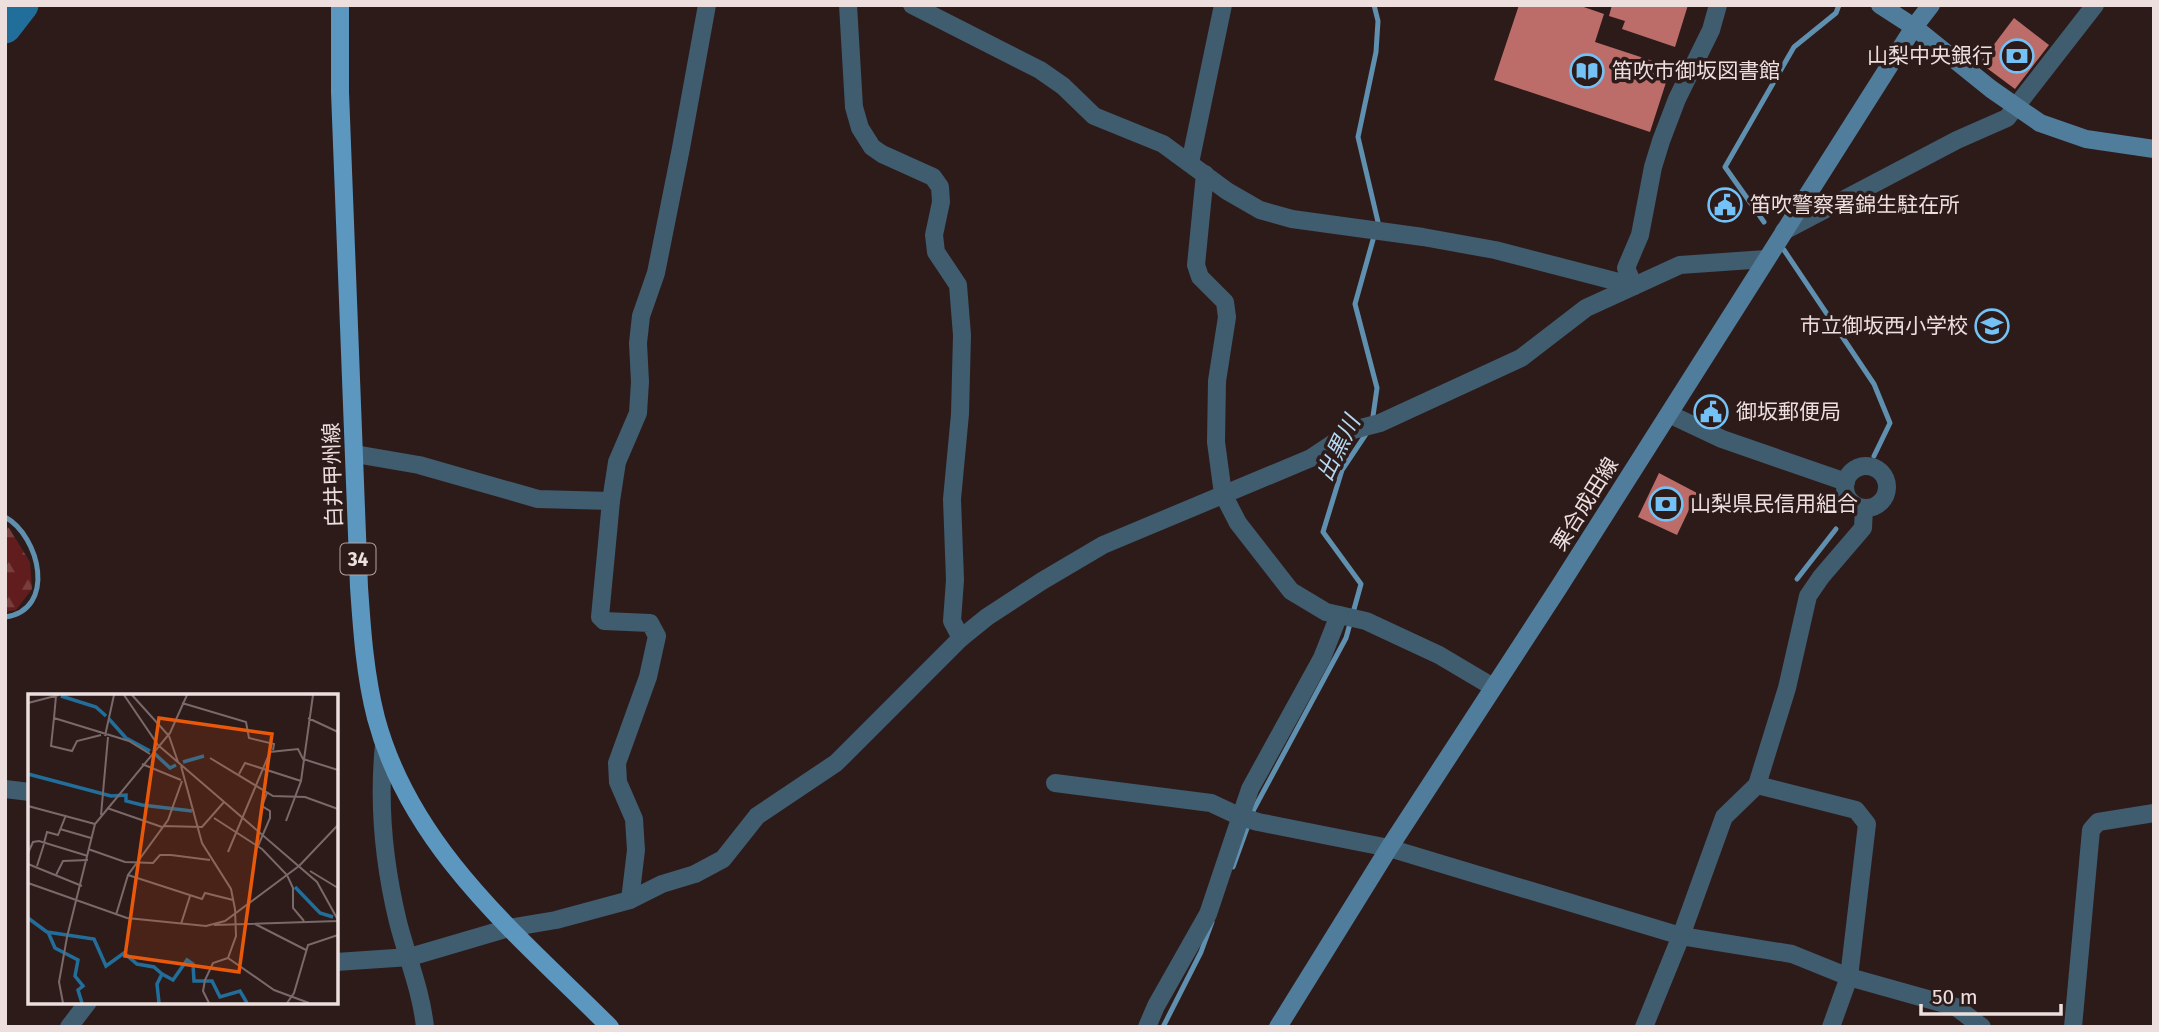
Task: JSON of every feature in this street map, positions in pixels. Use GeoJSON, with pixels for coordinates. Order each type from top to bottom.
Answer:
{"type":"FeatureCollection","features":[{"type":"Feature","properties":{"kind":"main road","name":"白井甲州線"},"geometry":{"type":"LineString","coordinates":[[340,5],[340,92],[362,643],[368,684],[384,745],[409,803],[438,848],[509,928],[610,1027]]}},
{"type":"Feature","properties":{"kind":"main road"},"geometry":{"type":"LineString","coordinates":[[1880,5],[1914,27],[2040,124],[2086,139],[2154,149]]}},
{"type":"Feature","properties":{"kind":"main road","name":"栗合成田線"},"geometry":{"type":"LineString","coordinates":[[1278,1027],[1389,848],[1914,27],[1931,5]]}},
{"type":"Feature","properties":{"kind":"street"},"geometry":{"type":"LineString","coordinates":[[630,901],[636,850],[634,820],[618,782],[617,763],[648,677],[657,636],[650,623],[604,621],[600,617],[617,462],[638,412],[638,343],[641,316],[656,273],[707,5]]}},
{"type":"Feature","properties":{"kind":"street"},"geometry":{"type":"LineString","coordinates":[[848,5],[854,107],[860,128],[872,148],[933,177],[940,187],[941,202],[934,235],[936,251],[958,285],[962,335],[960,414],[953,499],[955,580],[952,621],[961,638]]}},
{"type":"Feature","properties":{"kind":"street"},"geometry":{"type":"LineString","coordinates":[[912,5],[1040,70],[1063,86],[1094,116],[1163,144],[1234,196],[1260,210],[1292,219],[1495,250],[1634,286]]}},
{"type":"Feature","properties":{"kind":"street"},"geometry":{"type":"LineString","coordinates":[[1223,5],[1197,168],[1196,265],[1200,277],[1225,302],[1227,317],[1217,381],[1216,442],[1223,494],[1238,523],[1291,592],[1326,612],[1364,621],[1439,655],[1493,687]]}},
{"type":"Feature","properties":{"kind":"street"},"geometry":{"type":"LineString","coordinates":[[1634,286],[1626,268],[1643,224],[1653,167],[1678,99],[1712,30],[1718,5]]}},
{"type":"Feature","properties":{"kind":"street"},"geometry":{"type":"LineString","coordinates":[[1784,232],[1933,153],[2007,118],[2095,5]]}},
{"type":"Feature","properties":{"kind":"street"},"geometry":{"type":"LineString","coordinates":[[338,962],[410,957],[509,928],[556,920],[630,901],[662,884],[695,874],[723,859],[757,816],[836,763],[961,638],[1042,580],[1104,545],[1311,458],[1356,429],[1380,424],[1521,358],[1586,308],[1679,265],[1766,259]]}},
{"type":"Feature","properties":{"kind":"street"},"geometry":{"type":"LineString","coordinates":[[1669,414],[1722,439],[1846,482]]}},
{"type":"Feature","properties":{"kind":"street"},"geometry":{"type":"LineString","coordinates":[[355,454],[419,465],[538,499],[611,501]]}},
{"type":"Feature","properties":{"kind":"street"},"geometry":{"type":"LineString","coordinates":[[1860,467],[1874,468],[1884,478],[1886,485],[1883,499],[1878,504],[1858,507],[1849,500],[1846,482],[1848,475],[1860,467]]}},
{"type":"Feature","properties":{"kind":"street"},"geometry":{"type":"LineString","coordinates":[[1644,1027],[1681,936],[1724,817],[1757,785],[1787,688],[1808,596],[1863,528],[1864,508]]}},
{"type":"Feature","properties":{"kind":"street"},"geometry":{"type":"LineString","coordinates":[[1147,1027],[1208,914],[1249,820],[1251,789],[1322,658],[1339,615]]}},
{"type":"Feature","properties":{"kind":"street"},"geometry":{"type":"LineString","coordinates":[[384,745],[380,783],[385,843],[398,922],[410,957],[425,1027]]}},
{"type":"Feature","properties":{"kind":"street"},"geometry":{"type":"LineString","coordinates":[[1055,783],[1211,803],[1249,820],[1389,848],[1681,936],[1792,954],[1849,977],[1956,1007],[1982,1027]]}},
{"type":"Feature","properties":{"kind":"street"},"geometry":{"type":"LineString","coordinates":[[1757,785],[1856,810],[1867,824],[1849,977],[1831,1027]]}},
{"type":"Feature","properties":{"kind":"street"},"geometry":{"type":"LineString","coordinates":[[5,789],[28,792]]}},
{"type":"Feature","properties":{"kind":"street"},"geometry":{"type":"LineString","coordinates":[[2073,1027],[2091,830],[2098,822],[2154,813]]}},
{"type":"Feature","properties":{"kind":"street"},"geometry":{"type":"LineString","coordinates":[[69,1027],[86,1004]]}},
{"type":"Feature","properties":{"kind":"green space"},"geometry":{"type":"Polygon","coordinates":[[[5,526],[9,528],[30,562],[32,589],[16,610],[5,612],[5,526]]]}},
{"type":"Feature","properties":{"kind":"building"},"geometry":{"type":"Polygon","coordinates":[[[1519,5],[1578,5],[1604,14],[1595,42],[1671,67],[1650,132],[1494,80],[1519,5]]]}},
{"type":"Feature","properties":{"kind":"building"},"geometry":{"type":"Polygon","coordinates":[[[1612,5],[1688,5],[1675,47],[1622,29],[1625,21],[1609,16],[1612,5]]]}},
{"type":"Feature","properties":{"kind":"building"},"geometry":{"type":"Polygon","coordinates":[[[2014,18],[2049,45],[2015,89],[1980,63],[2014,18]]]}},
{"type":"Feature","properties":{"kind":"building"},"geometry":{"type":"Polygon","coordinates":[[[1659,473],[1697,493],[1677,535],[1638,517],[1659,473]]]}},
{"type":"Feature","properties":{"kind":"waterway"},"geometry":{"type":"LineString","coordinates":[[5,27],[22,5]]}},
{"type":"Feature","properties":{"kind":"waterway","name":"出黒川"},"geometry":{"type":"LineString","coordinates":[[1372,423],[1377,388],[1355,304],[1378,222],[1358,137],[1376,52],[1378,21],[1374,5]]}},
{"type":"Feature","properties":{"kind":"waterway"},"geometry":{"type":"LineString","coordinates":[[1764,222],[1725,167],[1794,47],[1836,13],[1839,5]]}},
{"type":"Feature","properties":{"kind":"waterway"},"geometry":{"type":"LineString","coordinates":[[1784,250],[1874,384],[1890,423],[1874,456]]}},
{"type":"Feature","properties":{"kind":"waterway","name":"出黒川"},"geometry":{"type":"LineString","coordinates":[[1233,867],[1254,809],[1346,638],[1361,584],[1323,532],[1342,470],[1368,431]]}},
{"type":"Feature","properties":{"kind":"waterway"},"geometry":{"type":"LineString","coordinates":[[5,517],[17,526],[27,540],[38,572],[32,601],[21,611],[5,617]]}},
{"type":"Feature","properties":{"kind":"waterway"},"geometry":{"type":"LineString","coordinates":[[1797,579],[1836,529]]}},
{"type":"Feature","properties":{"kind":"waterway","name":"出黒川"},"geometry":{"type":"LineString","coordinates":[[1163,1027],[1201,952],[1212,922]]}},
{"type":"Feature","properties":{"kind":"place","name":"山梨中央銀行"},"geometry":{"type":"Point","coordinates":[2017,56]}},
{"type":"Feature","properties":{"kind":"place","name":"笛吹市御坂図書館"},"geometry":{"type":"Point","coordinates":[1587,71]}},
{"type":"Feature","properties":{"kind":"place","name":"笛吹警察署錦生駐在所"},"geometry":{"type":"Point","coordinates":[1725,205]}},
{"type":"Feature","properties":{"kind":"place","name":"市立御坂西小学校"},"geometry":{"type":"Point","coordinates":[1992,326]}},
{"type":"Feature","properties":{"kind":"place","name":"御坂郵便局"},"geometry":{"type":"Point","coordinates":[1711,412]}},
{"type":"Feature","properties":{"kind":"place","name":"山梨県民信用組合"},"geometry":{"type":"Point","coordinates":[1666,504]}}]}
